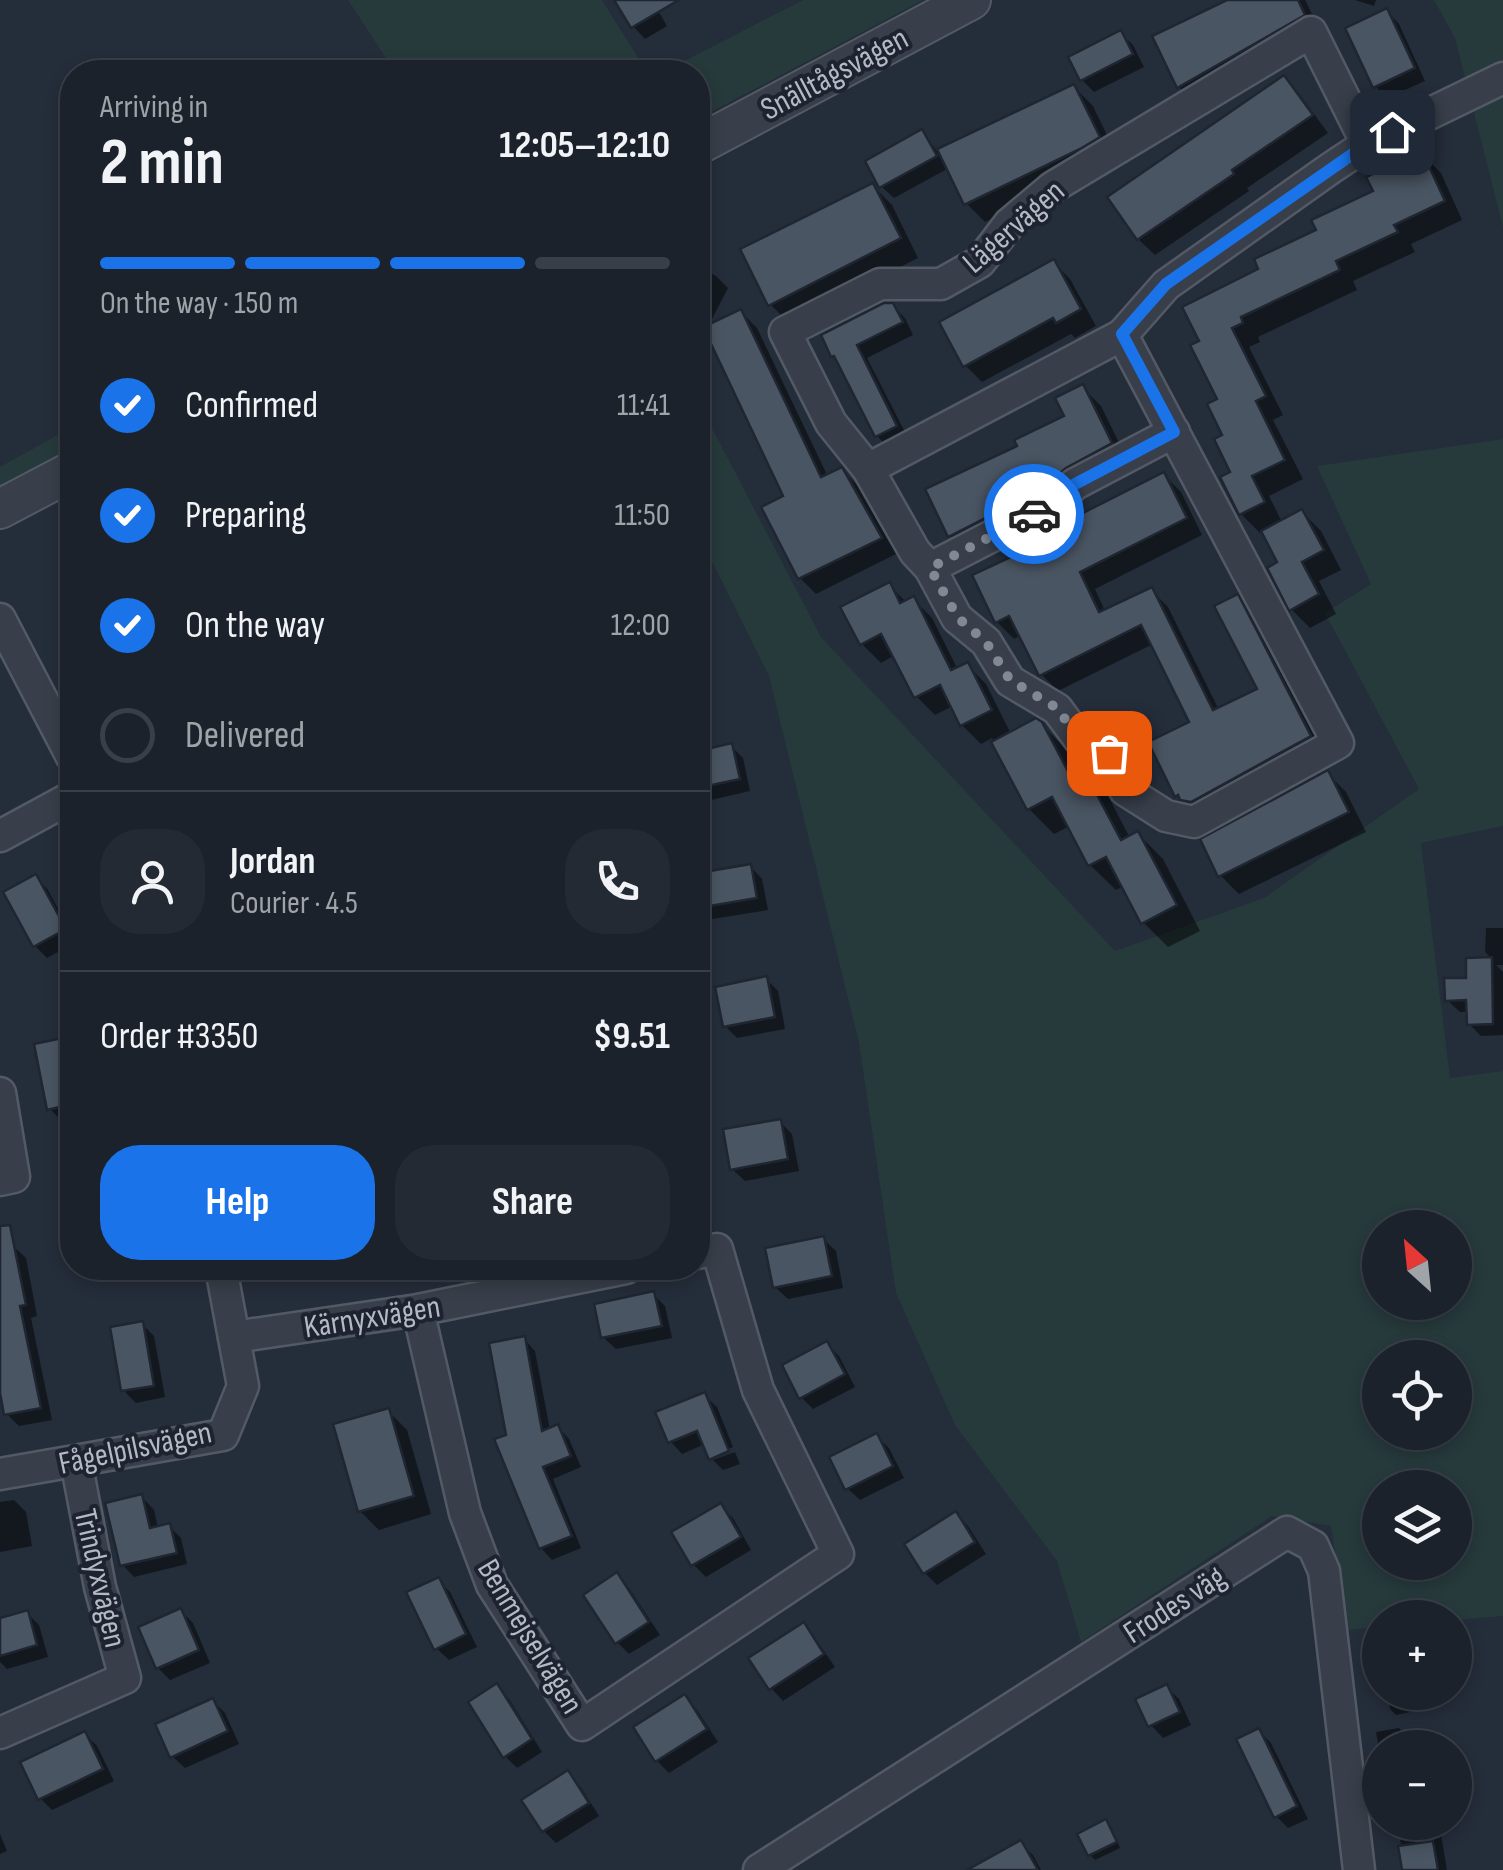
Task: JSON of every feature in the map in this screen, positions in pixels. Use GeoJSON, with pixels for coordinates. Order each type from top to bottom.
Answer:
{"type":"FeatureCollection","features":[{"type":"Feature","properties":{"kind":"street","name":"Snälltågsvägen"},"geometry":{"type":"LineString","coordinates":[[710,139],[971,0]]}},
{"type":"Feature","properties":{"kind":"street","name":"Lägervägen"},"geometry":{"type":"LineString","coordinates":[[1122,334],[1338,743],[1194,822],[1166,816],[1124,790],[1109,753],[1080,740],[1057,708],[1010,680],[986,642],[958,618],[868,469],[831,424],[785,332],[880,284],[941,284],[980,262],[1008,224],[1052,186],[1312,32],[1367,144]]}},
{"type":"Feature","properties":{"kind":"street"},"geometry":{"type":"LineString","coordinates":[[868,469],[1122,334],[1166,284],[1367,144],[1503,78]]}},
{"type":"Feature","properties":{"kind":"street"},"geometry":{"type":"LineString","coordinates":[[930,568],[1050,506],[1075,484],[1174,432]]}},
{"type":"Feature","properties":{"kind":"street"},"geometry":{"type":"LineString","coordinates":[[0,509],[60,477]]}},
{"type":"Feature","properties":{"kind":"street"},"geometry":{"type":"LineString","coordinates":[[0,619],[60,733]]}},
{"type":"Feature","properties":{"kind":"street"},"geometry":{"type":"LineString","coordinates":[[0,836],[60,804]]}},
{"type":"Feature","properties":{"kind":"street"},"geometry":{"type":"LineString","coordinates":[[0,1094],[14,1177],[0,1180]]}},
{"type":"Feature","properties":{"kind":"street","name":"Benmejselvägen"},"geometry":{"type":"LineString","coordinates":[[418,1310],[465,1513],[492,1585],[582,1724],[838,1554],[758,1390],[717,1249],[710,1250]]}},
{"type":"Feature","properties":{"kind":"street","name":"Fågelpilsvägen"},"geometry":{"type":"LineString","coordinates":[[0,1474],[223,1434],[243,1386],[223,1280]]}},
{"type":"Feature","properties":{"kind":"street","name":"Kärnyxvägen"},"geometry":{"type":"LineString","coordinates":[[234,1338],[418,1310],[567,1280]]}},
{"type":"Feature","properties":{"kind":"street","name":"Trindyxvägen"},"geometry":{"type":"LineString","coordinates":[[0,1733],[125,1678],[100,1586],[76,1461]]}},
{"type":"Feature","properties":{"kind":"street","name":"Frodes väg"},"geometry":{"type":"LineString","coordinates":[[760,1870],[1287,1532],[1313,1546],[1324,1570],[1360,1870]]}},
{"type":"Feature","properties":{"kind":"shaded area"},"geometry":{"type":"Polygon","coordinates":[[[348,0],[602,0],[640,60],[387,60],[348,0]]]}},
{"type":"Feature","properties":{"kind":"shaded area"},"geometry":{"type":"Polygon","coordinates":[[[803,0],[923,0],[710,113],[710,60],[686,60],[803,0]]]}},
{"type":"Feature","properties":{"kind":"shaded area"},"geometry":{"type":"Polygon","coordinates":[[[1434,0],[1503,0],[1503,227],[1455,38],[1434,0]]]}},
{"type":"Feature","properties":{"kind":"shaded area"},"geometry":{"type":"Polygon","coordinates":[[[710,424],[821,637],[1115,951],[1264,898],[1419,789],[1325,613],[1371,584],[1317,466],[1503,439],[1503,826],[1421,843],[1450,1078],[1503,1071],[1503,1616],[1472,1619],[1472,1600],[1362,1600],[1362,1629],[1347,1630],[1331,1526],[1272,1516],[1081,1642],[1057,1561],[955,1425],[896,1293],[859,1043],[769,676],[710,557],[710,424]]]}},
{"type":"Feature","properties":{"kind":"shaded area"},"geometry":{"type":"Polygon","coordinates":[[[60,434],[60,454],[0,486],[0,467],[60,434]]]}},
{"type":"Feature","properties":{"kind":"building"},"geometry":{"type":"Polygon","coordinates":[[[614,0],[679,0],[631,28],[614,0]]]}},
{"type":"Feature","properties":{"kind":"building"},"geometry":{"type":"Polygon","coordinates":[[[1227,0],[1298,0],[1305,15],[1177,88],[1152,36],[1227,0]]]}},
{"type":"Feature","properties":{"kind":"building"},"geometry":{"type":"Polygon","coordinates":[[[1387,8],[1415,68],[1373,88],[1345,28],[1387,8]]]}},
{"type":"Feature","properties":{"kind":"building"},"geometry":{"type":"Polygon","coordinates":[[[1121,30],[1133,54],[1080,81],[1068,57],[1121,30]]]}},
{"type":"Feature","properties":{"kind":"building"},"geometry":{"type":"Polygon","coordinates":[[[1284,75],[1313,115],[1137,240],[1107,197],[1284,75]]]}},
{"type":"Feature","properties":{"kind":"building"},"geometry":{"type":"Polygon","coordinates":[[[1074,84],[1100,137],[964,205],[937,149],[1074,84]]]}},
{"type":"Feature","properties":{"kind":"building"},"geometry":{"type":"Polygon","coordinates":[[[922,129],[937,156],[879,188],[865,161],[922,129]]]}},
{"type":"Feature","properties":{"kind":"building"},"geometry":{"type":"Polygon","coordinates":[[[1422,151],[1445,201],[1394,225],[1398,232],[1336,261],[1340,270],[1241,317],[1243,323],[1232,328],[1266,396],[1256,401],[1285,460],[1252,476],[1265,502],[1239,515],[1220,477],[1230,472],[1214,439],[1222,435],[1207,404],[1217,399],[1190,345],[1199,341],[1182,307],[1258,269],[1254,259],[1316,230],[1311,220],[1373,191],[1366,177],[1422,151]]]}},
{"type":"Feature","properties":{"kind":"building"},"geometry":{"type":"Polygon","coordinates":[[[873,183],[901,238],[768,306],[740,249],[873,183]]]}},
{"type":"Feature","properties":{"kind":"building"},"geometry":{"type":"Polygon","coordinates":[[[1054,259],[1081,309],[1056,323],[1053,318],[963,367],[939,322],[1054,259]]]}},
{"type":"Feature","properties":{"kind":"building"},"geometry":{"type":"Polygon","coordinates":[[[884,303],[893,303],[903,322],[857,345],[897,426],[875,437],[821,335],[884,303]]]}},
{"type":"Feature","properties":{"kind":"building"},"geometry":{"type":"Polygon","coordinates":[[[741,309],[821,477],[842,467],[882,538],[798,579],[761,507],[783,496],[710,342],[710,324],[741,309]]]}},
{"type":"Feature","properties":{"kind":"building"},"geometry":{"type":"Polygon","coordinates":[[[1083,384],[1112,443],[1066,468],[1047,484],[1008,503],[1009,506],[948,537],[925,489],[1017,446],[1014,440],[1064,416],[1055,398],[1083,384]]]}},
{"type":"Feature","properties":{"kind":"building"},"geometry":{"type":"Polygon","coordinates":[[[1164,472],[1187,518],[1080,572],[1099,612],[1152,587],[1213,710],[1257,689],[1214,606],[1238,594],[1311,736],[1191,802],[1175,797],[1148,742],[1189,722],[1141,625],[1039,676],[1009,616],[995,623],[972,575],[1077,526],[1073,518],[1164,472]]]}},
{"type":"Feature","properties":{"kind":"building"},"geometry":{"type":"Polygon","coordinates":[[[1302,509],[1324,550],[1302,562],[1319,594],[1289,611],[1267,568],[1277,562],[1261,531],[1302,509]]]}},
{"type":"Feature","properties":{"kind":"building"},"geometry":{"type":"Polygon","coordinates":[[[890,582],[900,603],[914,596],[951,670],[968,662],[992,710],[960,726],[940,685],[914,698],[881,634],[860,645],[840,607],[890,582]]]}},
{"type":"Feature","properties":{"kind":"building"},"geometry":{"type":"Polygon","coordinates":[[[1036,718],[1042,722],[1070,775],[1083,768],[1121,840],[1138,831],[1177,905],[1141,924],[1106,857],[1088,866],[1052,797],[1027,810],[991,742],[1036,718]]]}},
{"type":"Feature","properties":{"kind":"building"},"geometry":{"type":"Polygon","coordinates":[[[732,743],[740,779],[710,785],[710,748],[732,743]]]}},
{"type":"Feature","properties":{"kind":"building"},"geometry":{"type":"Polygon","coordinates":[[[1328,770],[1349,812],[1218,877],[1200,839],[1328,770]]]}},
{"type":"Feature","properties":{"kind":"building"},"geometry":{"type":"Polygon","coordinates":[[[751,864],[757,898],[710,906],[710,871],[751,864]]]}},
{"type":"Feature","properties":{"kind":"building"},"geometry":{"type":"Polygon","coordinates":[[[36,874],[60,918],[60,932],[33,947],[3,892],[36,874]]]}},
{"type":"Feature","properties":{"kind":"building"},"geometry":{"type":"Polygon","coordinates":[[[1492,957],[1493,1024],[1467,1025],[1466,1000],[1445,1001],[1444,978],[1466,978],[1466,958],[1492,957]]]}},
{"type":"Feature","properties":{"kind":"building"},"geometry":{"type":"Polygon","coordinates":[[[767,976],[775,1017],[723,1027],[715,987],[767,976]]]}},
{"type":"Feature","properties":{"kind":"building"},"geometry":{"type":"Polygon","coordinates":[[[60,1039],[60,1107],[47,1110],[34,1044],[60,1039]]]}},
{"type":"Feature","properties":{"kind":"building"},"geometry":{"type":"Polygon","coordinates":[[[781,1119],[788,1159],[730,1170],[723,1129],[781,1119]]]}},
{"type":"Feature","properties":{"kind":"building"},"geometry":{"type":"Polygon","coordinates":[[[10,1225],[26,1305],[20,1306],[41,1408],[4,1415],[0,1393],[0,1226],[10,1225]]]}},
{"type":"Feature","properties":{"kind":"building"},"geometry":{"type":"Polygon","coordinates":[[[824,1236],[832,1276],[773,1288],[765,1248],[824,1236]]]}},
{"type":"Feature","properties":{"kind":"building"},"geometry":{"type":"Polygon","coordinates":[[[654,1291],[662,1326],[601,1338],[594,1304],[654,1291]]]}},
{"type":"Feature","properties":{"kind":"building"},"geometry":{"type":"Polygon","coordinates":[[[143,1321],[154,1386],[121,1391],[110,1327],[143,1321]]]}},
{"type":"Feature","properties":{"kind":"building"},"geometry":{"type":"Polygon","coordinates":[[[525,1336],[542,1431],[558,1424],[571,1456],[543,1467],[572,1536],[539,1549],[494,1439],[506,1435],[489,1343],[525,1336]]]}},
{"type":"Feature","properties":{"kind":"building"},"geometry":{"type":"Polygon","coordinates":[[[827,1341],[845,1374],[799,1399],[782,1365],[827,1341]]]}},
{"type":"Feature","properties":{"kind":"building"},"geometry":{"type":"Polygon","coordinates":[[[705,1392],[729,1451],[709,1460],[697,1431],[668,1443],[655,1412],[705,1392]]]}},
{"type":"Feature","properties":{"kind":"building"},"geometry":{"type":"Polygon","coordinates":[[[389,1408],[414,1496],[358,1512],[333,1424],[389,1408]]]}},
{"type":"Feature","properties":{"kind":"building"},"geometry":{"type":"Polygon","coordinates":[[[877,1433],[893,1466],[845,1490],[829,1457],[877,1433]]]}},
{"type":"Feature","properties":{"kind":"building"},"geometry":{"type":"Polygon","coordinates":[[[142,1494],[150,1528],[170,1523],[177,1553],[120,1566],[105,1503],[142,1494]]]}},
{"type":"Feature","properties":{"kind":"building"},"geometry":{"type":"Polygon","coordinates":[[[721,1503],[741,1537],[691,1566],[671,1532],[721,1503]]]}},
{"type":"Feature","properties":{"kind":"building"},"geometry":{"type":"Polygon","coordinates":[[[956,1511],[975,1542],[923,1574],[904,1544],[956,1511]]]}},
{"type":"Feature","properties":{"kind":"building"},"geometry":{"type":"Polygon","coordinates":[[[617,1572],[649,1622],[615,1644],[583,1595],[617,1572]]]}},
{"type":"Feature","properties":{"kind":"building"},"geometry":{"type":"Polygon","coordinates":[[[439,1577],[466,1634],[434,1650],[406,1592],[439,1577]]]}},
{"type":"Feature","properties":{"kind":"building"},"geometry":{"type":"Polygon","coordinates":[[[181,1608],[199,1650],[156,1669],[138,1627],[181,1608]]]}},
{"type":"Feature","properties":{"kind":"building"},"geometry":{"type":"Polygon","coordinates":[[[28,1610],[37,1645],[0,1656],[0,1618],[28,1610]]]}},
{"type":"Feature","properties":{"kind":"building"},"geometry":{"type":"Polygon","coordinates":[[[804,1622],[824,1654],[769,1690],[748,1658],[804,1622]]]}},
{"type":"Feature","properties":{"kind":"building"},"geometry":{"type":"Polygon","coordinates":[[[497,1683],[532,1739],[503,1758],[468,1702],[497,1683]]]}},
{"type":"Feature","properties":{"kind":"building"},"geometry":{"type":"Polygon","coordinates":[[[1167,1684],[1180,1712],[1148,1727],[1135,1699],[1167,1684]]]}},
{"type":"Feature","properties":{"kind":"building"},"geometry":{"type":"Polygon","coordinates":[[[685,1694],[707,1729],[655,1762],[633,1727],[685,1694]]]}},
{"type":"Feature","properties":{"kind":"building"},"geometry":{"type":"Polygon","coordinates":[[[213,1698],[228,1731],[170,1758],[155,1724],[213,1698]]]}},
{"type":"Feature","properties":{"kind":"building"},"geometry":{"type":"Polygon","coordinates":[[[1259,1728],[1297,1806],[1274,1818],[1236,1739],[1259,1728]]]}},
{"type":"Feature","properties":{"kind":"building"},"geometry":{"type":"Polygon","coordinates":[[[85,1731],[103,1769],[38,1800],[20,1762],[85,1731]]]}},
{"type":"Feature","properties":{"kind":"building"},"geometry":{"type":"Polygon","coordinates":[[[568,1770],[589,1803],[542,1832],[521,1800],[568,1770]]]}},
{"type":"Feature","properties":{"kind":"building"},"geometry":{"type":"Polygon","coordinates":[[[1106,1819],[1117,1842],[1088,1856],[1077,1834],[1106,1819]]]}},
{"type":"Feature","properties":{"kind":"building"},"geometry":{"type":"Polygon","coordinates":[[[1021,1840],[1038,1870],[967,1870],[1021,1840]]]}},
{"type":"Feature","properties":{"kind":"building"},"geometry":{"type":"Polygon","coordinates":[[[1433,1841],[1438,1870],[1402,1870],[1398,1846],[1433,1841]]]}},
{"type":"Feature","properties":{"kind":"way so far"},"geometry":{"type":"LineString","coordinates":[[1034,514],[930,568],[958,618],[986,642],[1010,680],[1057,708],[1080,740],[1109,753]]}},
{"type":"Feature","properties":{"kind":"route"},"geometry":{"type":"LineString","coordinates":[[1034,514],[1075,484],[1174,432],[1122,334],[1166,284],[1367,144],[1392,132]]}}]}
